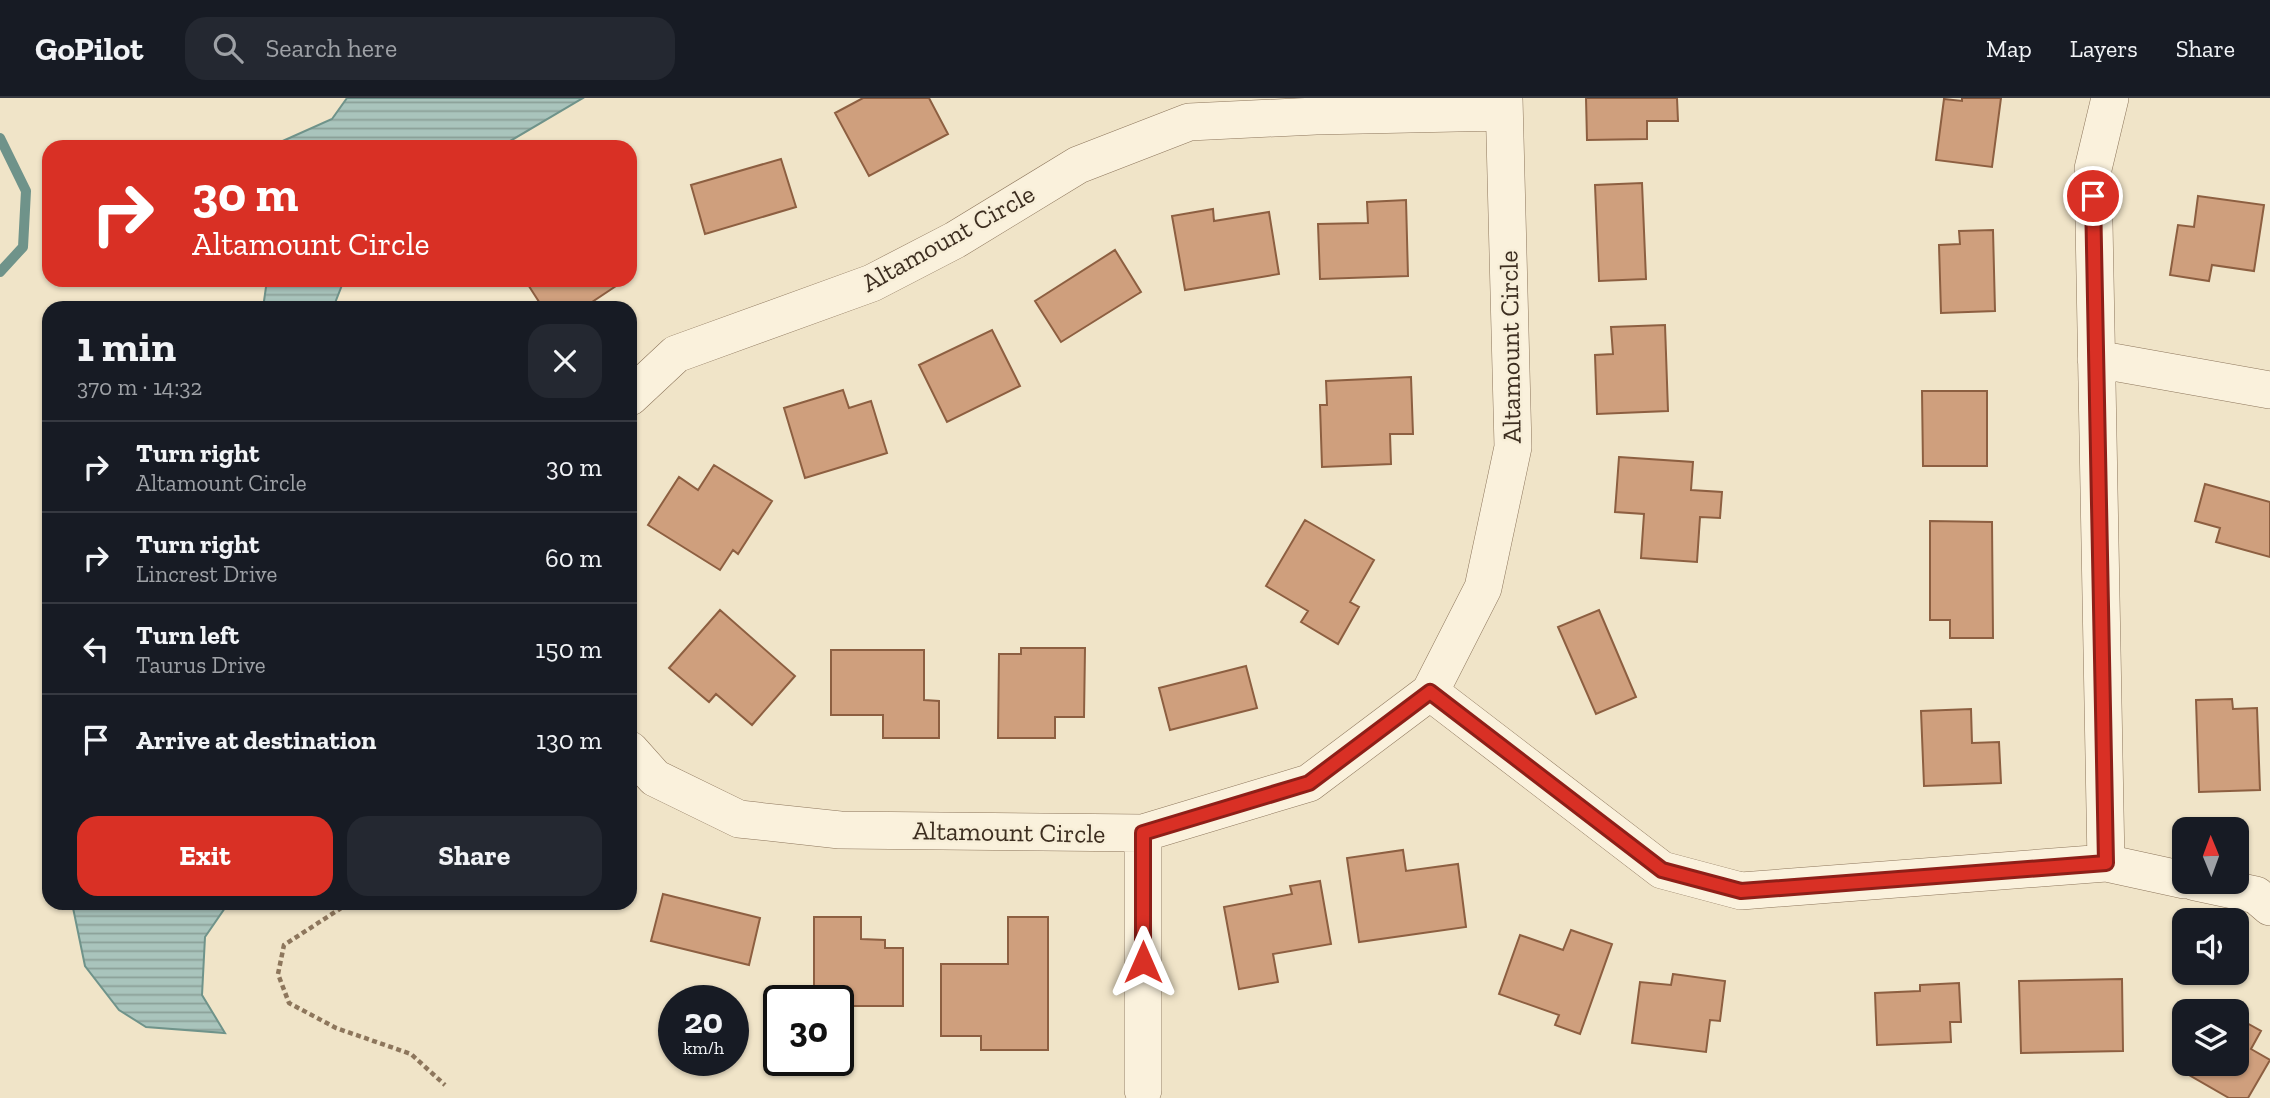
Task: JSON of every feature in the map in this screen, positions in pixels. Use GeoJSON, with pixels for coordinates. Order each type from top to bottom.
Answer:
{"type":"FeatureCollection","features":[{"type":"Feature","properties":{"kind":"street"},"geometry":{"type":"LineString","coordinates":[[2106,863],[2093,169],[2110,98]]}},
{"type":"Feature","properties":{"kind":"street","name":"Altamount Circle"},"geometry":{"type":"LineString","coordinates":[[637,390],[676,354],[872,284],[955,240],[1078,164],[1189,122],[1504,105],[1513,447],[1483,588],[1430,692],[1309,783],[1143,833],[839,830],[739,819],[655,778],[637,758]]}},
{"type":"Feature","properties":{"kind":"street"},"geometry":{"type":"LineString","coordinates":[[2096,359],[2270,390]]}},
{"type":"Feature","properties":{"kind":"street"},"geometry":{"type":"LineString","coordinates":[[1430,692],[1662,870],[1741,891],[2106,863],[2172,877]]}},
{"type":"Feature","properties":{"kind":"street"},"geometry":{"type":"LineString","coordinates":[[1143,833],[1143,1090]]}},
{"type":"Feature","properties":{"kind":"street"},"geometry":{"type":"LineString","coordinates":[[2249,894],[2256,895],[2270,907]]}},
{"type":"Feature","properties":{"kind":"path"},"geometry":{"type":"LineString","coordinates":[[338,910],[284,945],[278,974],[289,1003],[337,1028],[411,1054],[445,1084]]}},
{"type":"Feature","properties":{"kind":"water"},"geometry":{"type":"Polygon","coordinates":[[[347,98],[583,98],[512,140],[285,140],[332,119],[347,98]]]}},
{"type":"Feature","properties":{"kind":"water"},"geometry":{"type":"Polygon","coordinates":[[[266,287],[341,287],[336,301],[264,301],[266,287]]]}},
{"type":"Feature","properties":{"kind":"water"},"geometry":{"type":"Polygon","coordinates":[[[73,910],[224,910],[205,937],[202,995],[225,1033],[146,1027],[119,1010],[85,966],[73,910]]]}},
{"type":"Feature","properties":{"kind":"building"},"geometry":{"type":"Polygon","coordinates":[[[863,98],[929,98],[948,134],[869,176],[835,113],[863,98]]]}},
{"type":"Feature","properties":{"kind":"building"},"geometry":{"type":"Polygon","coordinates":[[[1586,98],[1677,98],[1678,121],[1647,121],[1647,139],[1587,140],[1586,98]]]}},
{"type":"Feature","properties":{"kind":"building"},"geometry":{"type":"Polygon","coordinates":[[[1962,98],[2001,98],[1992,167],[1936,160],[1944,99],[1962,101],[1962,98]]]}},
{"type":"Feature","properties":{"kind":"building"},"geometry":{"type":"Polygon","coordinates":[[[781,159],[796,207],[705,234],[691,185],[781,159]]]}},
{"type":"Feature","properties":{"kind":"building"},"geometry":{"type":"Polygon","coordinates":[[[1642,183],[1646,279],[1599,281],[1595,185],[1642,183]]]}},
{"type":"Feature","properties":{"kind":"building"},"geometry":{"type":"Polygon","coordinates":[[[2198,196],[2264,205],[2254,271],[2212,265],[2209,281],[2170,275],[2178,225],[2194,227],[2198,196]]]}},
{"type":"Feature","properties":{"kind":"building"},"geometry":{"type":"Polygon","coordinates":[[[1406,200],[1408,276],[1320,279],[1318,224],[1368,223],[1367,202],[1406,200]]]}},
{"type":"Feature","properties":{"kind":"building"},"geometry":{"type":"Polygon","coordinates":[[[1213,209],[1214,221],[1269,212],[1279,274],[1185,290],[1172,216],[1213,209]]]}},
{"type":"Feature","properties":{"kind":"building"},"geometry":{"type":"Polygon","coordinates":[[[1993,230],[1995,311],[1941,313],[1939,245],[1960,244],[1959,231],[1993,230]]]}},
{"type":"Feature","properties":{"kind":"building"},"geometry":{"type":"Polygon","coordinates":[[[1115,250],[1141,292],[1061,342],[1035,301],[1115,250]]]}},
{"type":"Feature","properties":{"kind":"building"},"geometry":{"type":"Polygon","coordinates":[[[530,287],[614,287],[594,301],[538,301],[530,287]]]}},
{"type":"Feature","properties":{"kind":"building"},"geometry":{"type":"Polygon","coordinates":[[[1665,325],[1668,411],[1597,414],[1595,355],[1613,354],[1611,327],[1665,325]]]}},
{"type":"Feature","properties":{"kind":"building"},"geometry":{"type":"Polygon","coordinates":[[[992,330],[1020,386],[947,422],[919,365],[992,330]]]}},
{"type":"Feature","properties":{"kind":"building"},"geometry":{"type":"Polygon","coordinates":[[[1411,377],[1413,434],[1390,434],[1391,464],[1322,467],[1320,405],[1327,405],[1326,381],[1411,377]]]}},
{"type":"Feature","properties":{"kind":"building"},"geometry":{"type":"Polygon","coordinates":[[[843,390],[849,408],[871,401],[887,453],[805,478],[784,408],[843,390]]]}},
{"type":"Feature","properties":{"kind":"building"},"geometry":{"type":"Polygon","coordinates":[[[1922,391],[1987,391],[1987,466],[1923,466],[1922,391]]]}},
{"type":"Feature","properties":{"kind":"building"},"geometry":{"type":"Polygon","coordinates":[[[1619,457],[1693,462],[1691,490],[1722,492],[1720,518],[1700,517],[1697,562],[1641,558],[1644,514],[1615,512],[1619,457]]]}},
{"type":"Feature","properties":{"kind":"building"},"geometry":{"type":"Polygon","coordinates":[[[714,465],[772,501],[738,554],[733,550],[720,570],[648,525],[679,477],[698,490],[714,465]]]}},
{"type":"Feature","properties":{"kind":"building"},"geometry":{"type":"Polygon","coordinates":[[[2205,484],[2270,502],[2270,557],[2216,542],[2220,528],[2195,521],[2205,484]]]}},
{"type":"Feature","properties":{"kind":"building"},"geometry":{"type":"Polygon","coordinates":[[[1305,520],[1374,560],[1350,602],[1359,607],[1338,644],[1301,622],[1308,611],[1266,586],[1305,520]]]}},
{"type":"Feature","properties":{"kind":"building"},"geometry":{"type":"Polygon","coordinates":[[[1930,521],[1992,522],[1993,638],[1950,638],[1950,620],[1930,620],[1930,521]]]}},
{"type":"Feature","properties":{"kind":"building"},"geometry":{"type":"Polygon","coordinates":[[[720,610],[795,676],[752,725],[716,694],[709,702],[669,668],[720,610]]]}},
{"type":"Feature","properties":{"kind":"building"},"geometry":{"type":"Polygon","coordinates":[[[1599,610],[1636,697],[1596,714],[1558,627],[1599,610]]]}},
{"type":"Feature","properties":{"kind":"building"},"geometry":{"type":"Polygon","coordinates":[[[1021,648],[1085,648],[1084,717],[1055,717],[1055,738],[998,738],[999,654],[1021,654],[1021,648]]]}},
{"type":"Feature","properties":{"kind":"building"},"geometry":{"type":"Polygon","coordinates":[[[831,650],[924,650],[924,700],[939,701],[939,738],[883,738],[883,715],[831,715],[831,650]]]}},
{"type":"Feature","properties":{"kind":"building"},"geometry":{"type":"Polygon","coordinates":[[[1246,666],[1257,708],[1170,730],[1159,688],[1246,666]]]}},
{"type":"Feature","properties":{"kind":"building"},"geometry":{"type":"Polygon","coordinates":[[[2232,699],[2233,709],[2257,708],[2260,790],[2199,792],[2196,700],[2232,699]]]}},
{"type":"Feature","properties":{"kind":"building"},"geometry":{"type":"Polygon","coordinates":[[[1971,709],[1972,743],[1999,742],[2001,783],[1924,786],[1921,711],[1971,709]]]}},
{"type":"Feature","properties":{"kind":"building"},"geometry":{"type":"Polygon","coordinates":[[[1403,850],[1406,871],[1458,864],[1466,927],[1359,942],[1347,858],[1403,850]]]}},
{"type":"Feature","properties":{"kind":"building"},"geometry":{"type":"Polygon","coordinates":[[[1320,881],[1331,944],[1273,954],[1278,982],[1239,989],[1224,907],[1292,894],[1290,886],[1320,881]]]}},
{"type":"Feature","properties":{"kind":"building"},"geometry":{"type":"Polygon","coordinates":[[[663,894],[760,918],[749,965],[651,941],[663,894]]]}},
{"type":"Feature","properties":{"kind":"building"},"geometry":{"type":"Polygon","coordinates":[[[814,917],[861,917],[861,939],[885,940],[885,948],[903,948],[903,1006],[854,1006],[854,985],[814,985],[814,917]]]}},
{"type":"Feature","properties":{"kind":"building"},"geometry":{"type":"Polygon","coordinates":[[[1008,917],[1048,917],[1048,1050],[981,1050],[981,1036],[941,1036],[941,964],[1008,964],[1008,917]]]}},
{"type":"Feature","properties":{"kind":"building"},"geometry":{"type":"Polygon","coordinates":[[[1571,930],[1612,944],[1580,1034],[1555,1025],[1559,1015],[1499,994],[1520,935],[1563,950],[1571,930]]]}},
{"type":"Feature","properties":{"kind":"building"},"geometry":{"type":"Polygon","coordinates":[[[1673,974],[1725,981],[1720,1021],[1710,1020],[1706,1052],[1632,1043],[1640,982],[1671,985],[1673,974]]]}},
{"type":"Feature","properties":{"kind":"building"},"geometry":{"type":"Polygon","coordinates":[[[2122,979],[2123,1051],[2021,1053],[2019,981],[2122,979]]]}},
{"type":"Feature","properties":{"kind":"building"},"geometry":{"type":"Polygon","coordinates":[[[1959,983],[1961,1022],[1950,1022],[1951,1042],[1877,1045],[1875,993],[1920,991],[1920,985],[1959,983]]]}},
{"type":"Feature","properties":{"kind":"building"},"geometry":{"type":"Polygon","coordinates":[[[2249,1024],[2261,1031],[2251,1049],[2270,1060],[2248,1098],[2229,1098],[2191,1076],[2249,1076],[2249,1024]]]}},
{"type":"Feature","properties":{"kind":"waterway"},"geometry":{"type":"LineString","coordinates":[[0,138],[26,191],[23,247],[0,272]]}},
{"type":"Feature","properties":{"kind":"route"},"geometry":{"type":"LineString","coordinates":[[1143,962],[1143,833],[1309,783],[1430,692],[1662,870],[1741,891],[2106,863],[2093,196]]}}]}
